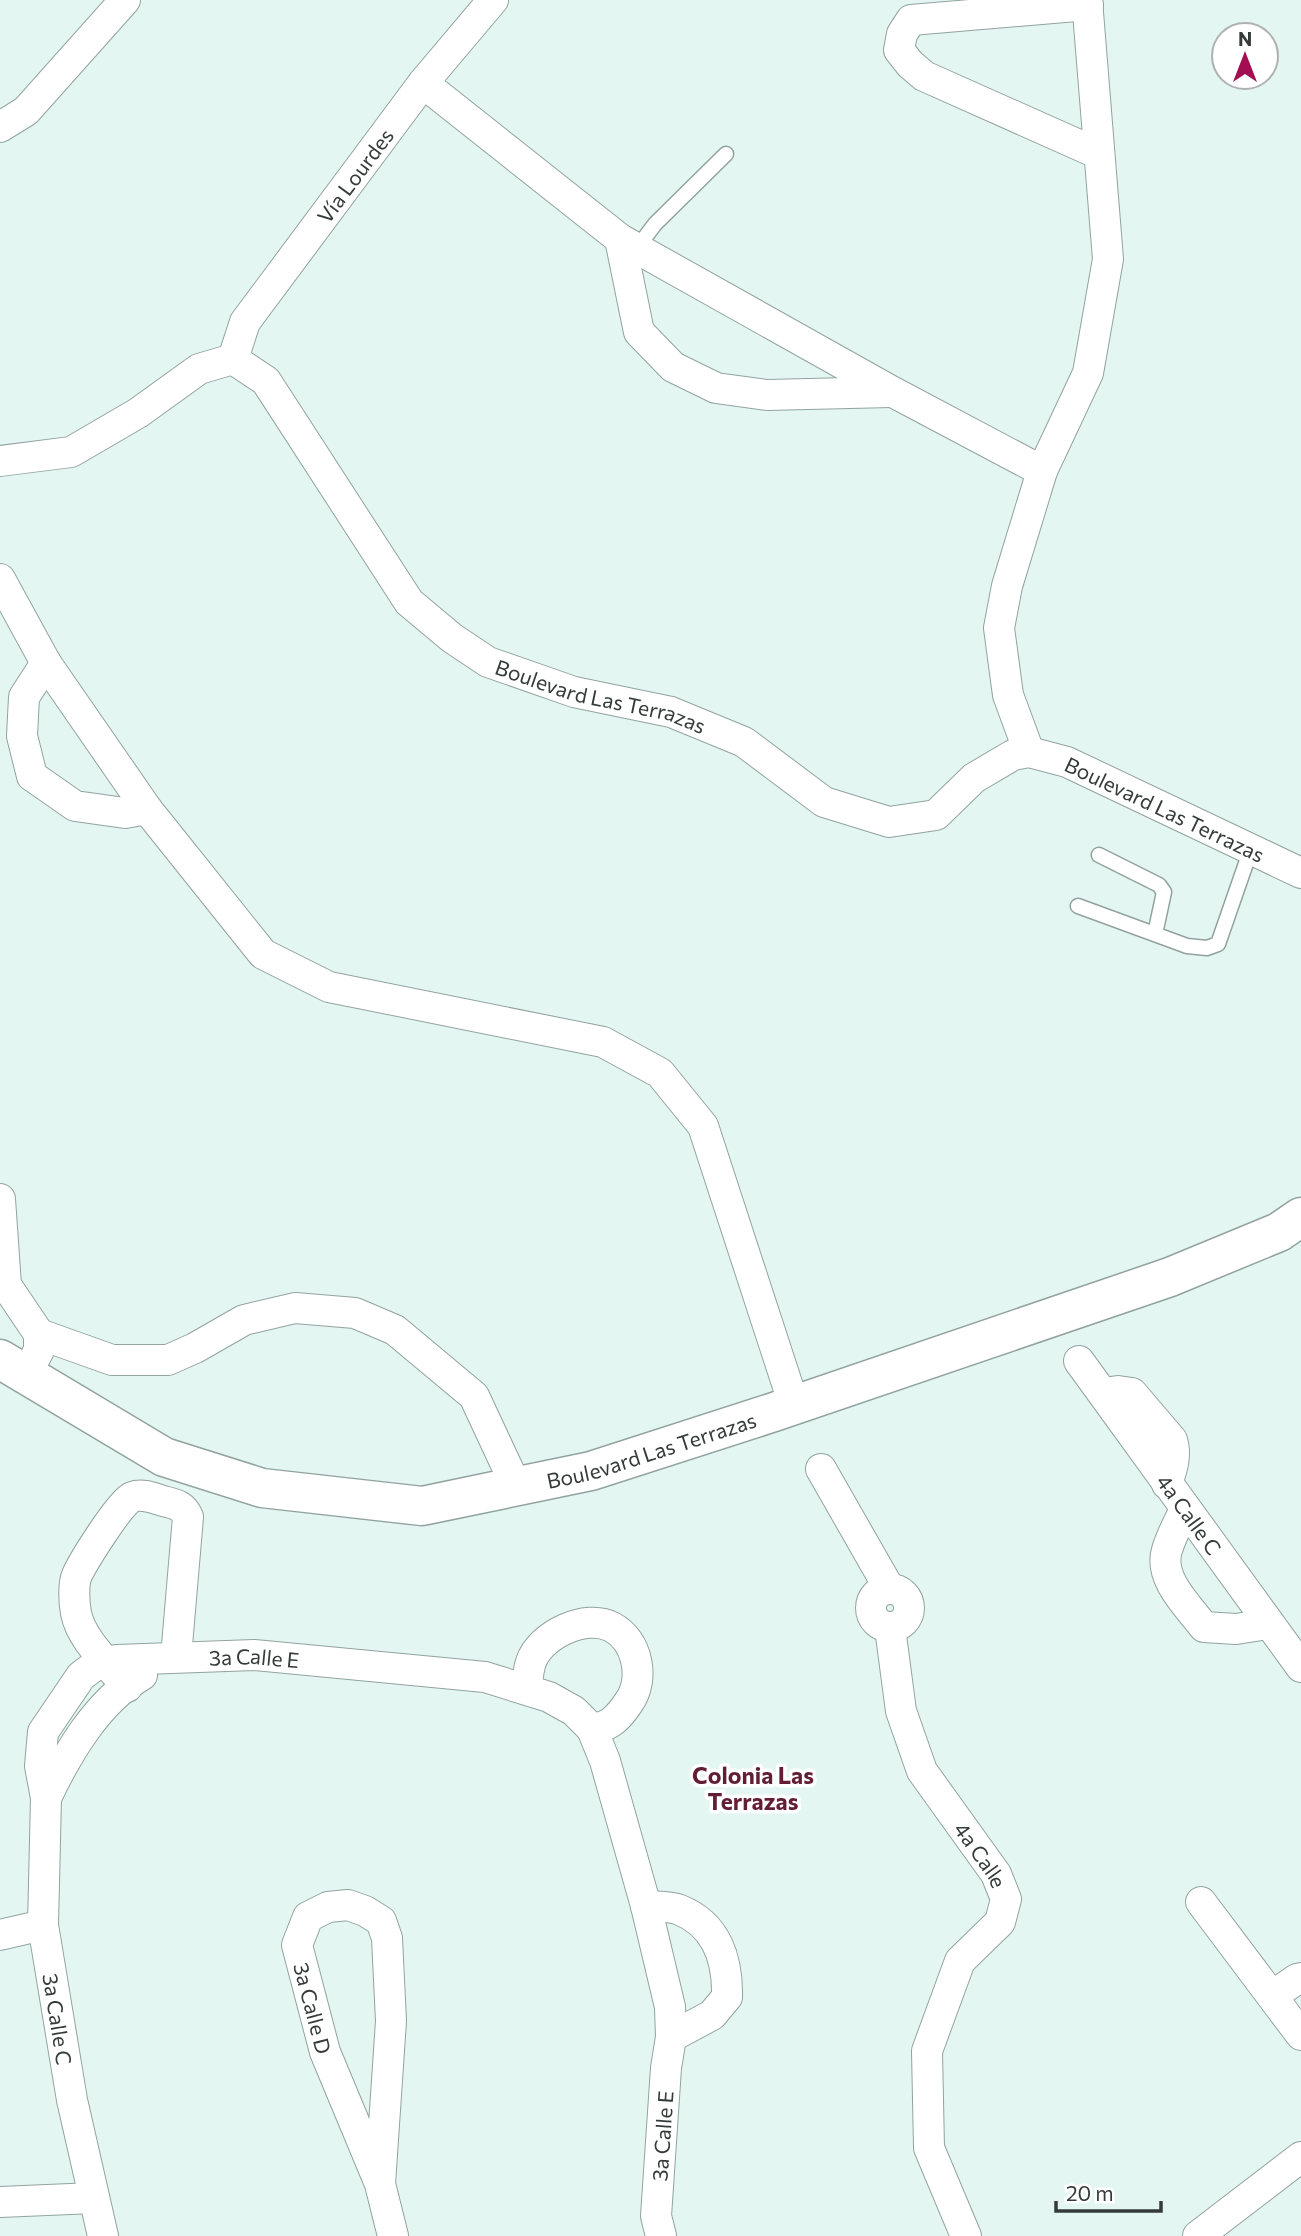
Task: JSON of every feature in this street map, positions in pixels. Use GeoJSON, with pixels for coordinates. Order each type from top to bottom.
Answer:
{"type":"FeatureCollection","features":[{"type":"Feature","properties":{"kind":"main road","name":"Boulevard Las Terrazas"},"geometry":{"type":"LineString","coordinates":[[13,1367],[164,1457],[262,1488],[422,1506],[591,1471],[794,1405],[1170,1277],[1279,1232],[1301,1217]]}},
{"type":"Feature","properties":{"kind":"street"},"geometry":{"type":"LineString","coordinates":[[0,127],[26,111],[125,0]]}},
{"type":"Feature","properties":{"kind":"street","name":"Vía Lourdes"},"geometry":{"type":"LineString","coordinates":[[233,359],[245,321],[423,83],[493,0]]}},
{"type":"Feature","properties":{"kind":"street"},"geometry":{"type":"LineString","coordinates":[[1029,752],[1008,695],[999,628],[1007,586],[1042,471],[1088,373],[1108,259],[1088,2],[911,20],[902,34],[899,50],[924,76],[1099,154]]}},
{"type":"Feature","properties":{"kind":"street"},"geometry":{"type":"LineString","coordinates":[[423,83],[628,243],[893,392],[1042,471]]}},
{"type":"Feature","properties":{"kind":"street"},"geometry":{"type":"LineString","coordinates":[[628,243],[639,332],[673,367],[716,387],[767,395],[893,392]]}},
{"type":"Feature","properties":{"kind":"street"},"geometry":{"type":"LineString","coordinates":[[0,461],[71,452],[138,413],[199,369],[233,359]]}},
{"type":"Feature","properties":{"kind":"street","name":"Boulevard Las Terrazas"},"geometry":{"type":"LineString","coordinates":[[233,359],[266,381],[409,603],[452,638],[488,662],[573,692],[671,712],[744,741],[824,802],[889,822],[936,815],[974,778],[1013,755],[1029,752],[1067,762],[1301,873]]}},
{"type":"Feature","properties":{"kind":"street"},"geometry":{"type":"LineString","coordinates":[[0,579],[46,663],[147,809],[263,954],[329,987],[603,1042],[660,1073],[703,1126],[794,1405]]}},
{"type":"Feature","properties":{"kind":"street"},"geometry":{"type":"LineString","coordinates":[[46,663],[24,696],[22,736],[32,776],[75,806],[125,813],[147,809]]}},
{"type":"Feature","properties":{"kind":"street"},"geometry":{"type":"LineString","coordinates":[[0,1199],[6,1285],[39,1334],[39,1350],[13,1367]]}},
{"type":"Feature","properties":{"kind":"street"},"geometry":{"type":"LineString","coordinates":[[39,1334],[111,1360],[168,1360],[244,1320],[295,1308],[355,1313],[396,1330],[474,1396],[516,1486]]}},
{"type":"Feature","properties":{"kind":"street","name":"4a Calle C"},"geometry":{"type":"LineString","coordinates":[[1079,1361],[1301,1667]]}},
{"type":"Feature","properties":{"kind":"street","name":"4a Calle"},"geometry":{"type":"LineString","coordinates":[[821,1469],[889,1588],[877,1592],[870,1602],[871,1614],[878,1624],[890,1628],[901,1711],[922,1771],[996,1874],[1006,1899],[1000,1922],[960,1961],[927,2051],[929,2148],[966,2236]]}},
{"type":"Feature","properties":{"kind":"street"},"geometry":{"type":"LineString","coordinates":[[46,1798],[40,1766],[43,1732],[81,1676],[97,1664],[108,1662],[117,1660],[176,1657],[188,1517],[179,1505],[143,1495],[130,1498],[120,1507],[76,1577],[76,1613],[84,1633],[108,1662],[127,1687]]}},
{"type":"Feature","properties":{"kind":"street"},"geometry":{"type":"LineString","coordinates":[[1185,1509],[1166,1551],[1167,1576],[1174,1586],[1204,1627],[1236,1629],[1268,1624]]}},
{"type":"Feature","properties":{"kind":"street"},"geometry":{"type":"LineString","coordinates":[[526,1688],[531,1660],[546,1640],[559,1631],[574,1626],[597,1623],[612,1627],[625,1639],[637,1657],[638,1680],[634,1695],[621,1714],[606,1728],[592,1729]]}},
{"type":"Feature","properties":{"kind":"street","name":"3a Calle E"},"geometry":{"type":"LineString","coordinates":[[46,1798],[63,1763],[83,1733],[138,1677],[176,1657],[254,1654],[485,1677],[526,1688],[574,1711],[592,1729],[605,1761],[646,1906],[670,2007],[671,2036],[666,2067],[656,2217],[661,2236]]}},
{"type":"Feature","properties":{"kind":"street","name":"3a Calle C"},"geometry":{"type":"LineString","coordinates":[[46,1798],[43,1925],[72,2100],[103,2236]]}},
{"type":"Feature","properties":{"kind":"street"},"geometry":{"type":"LineString","coordinates":[[1201,1902],[1301,2035]]}},
{"type":"Feature","properties":{"kind":"street","name":"3a Calle D"},"geometry":{"type":"LineString","coordinates":[[380,2184],[391,2021],[387,1938],[381,1922],[365,1911],[348,1905],[328,1907],[308,1917],[297,1945],[325,2052],[380,2184],[393,2236]]}},
{"type":"Feature","properties":{"kind":"street"},"geometry":{"type":"LineString","coordinates":[[646,1906],[678,1909],[705,1924],[719,1945],[725,1961],[727,1997],[712,2015],[671,2036]]}},
{"type":"Feature","properties":{"kind":"street"},"geometry":{"type":"LineString","coordinates":[[0,1935],[43,1925]]}},
{"type":"Feature","properties":{"kind":"street"},"geometry":{"type":"LineString","coordinates":[[1272,1996],[1301,1978]]}},
{"type":"Feature","properties":{"kind":"street"},"geometry":{"type":"LineString","coordinates":[[1198,2236],[1301,2157]]}},
{"type":"Feature","properties":{"kind":"street"},"geometry":{"type":"LineString","coordinates":[[0,2202],[94,2198]]}},
{"type":"Feature","properties":{"kind":"lane"},"geometry":{"type":"LineString","coordinates":[[628,243],[655,224],[726,154]]}},
{"type":"Feature","properties":{"kind":"lane"},"geometry":{"type":"LineString","coordinates":[[1078,906],[1187,946],[1207,948],[1217,944],[1251,849]]}},
{"type":"Feature","properties":{"kind":"lane"},"geometry":{"type":"LineString","coordinates":[[1099,855],[1159,885],[1164,892],[1155,934]]}},
{"type":"Feature","properties":{"kind":"district","name":"Colonia Las Terrazas"},"geometry":{"type":"Point","coordinates":[753,1788]}}]}
